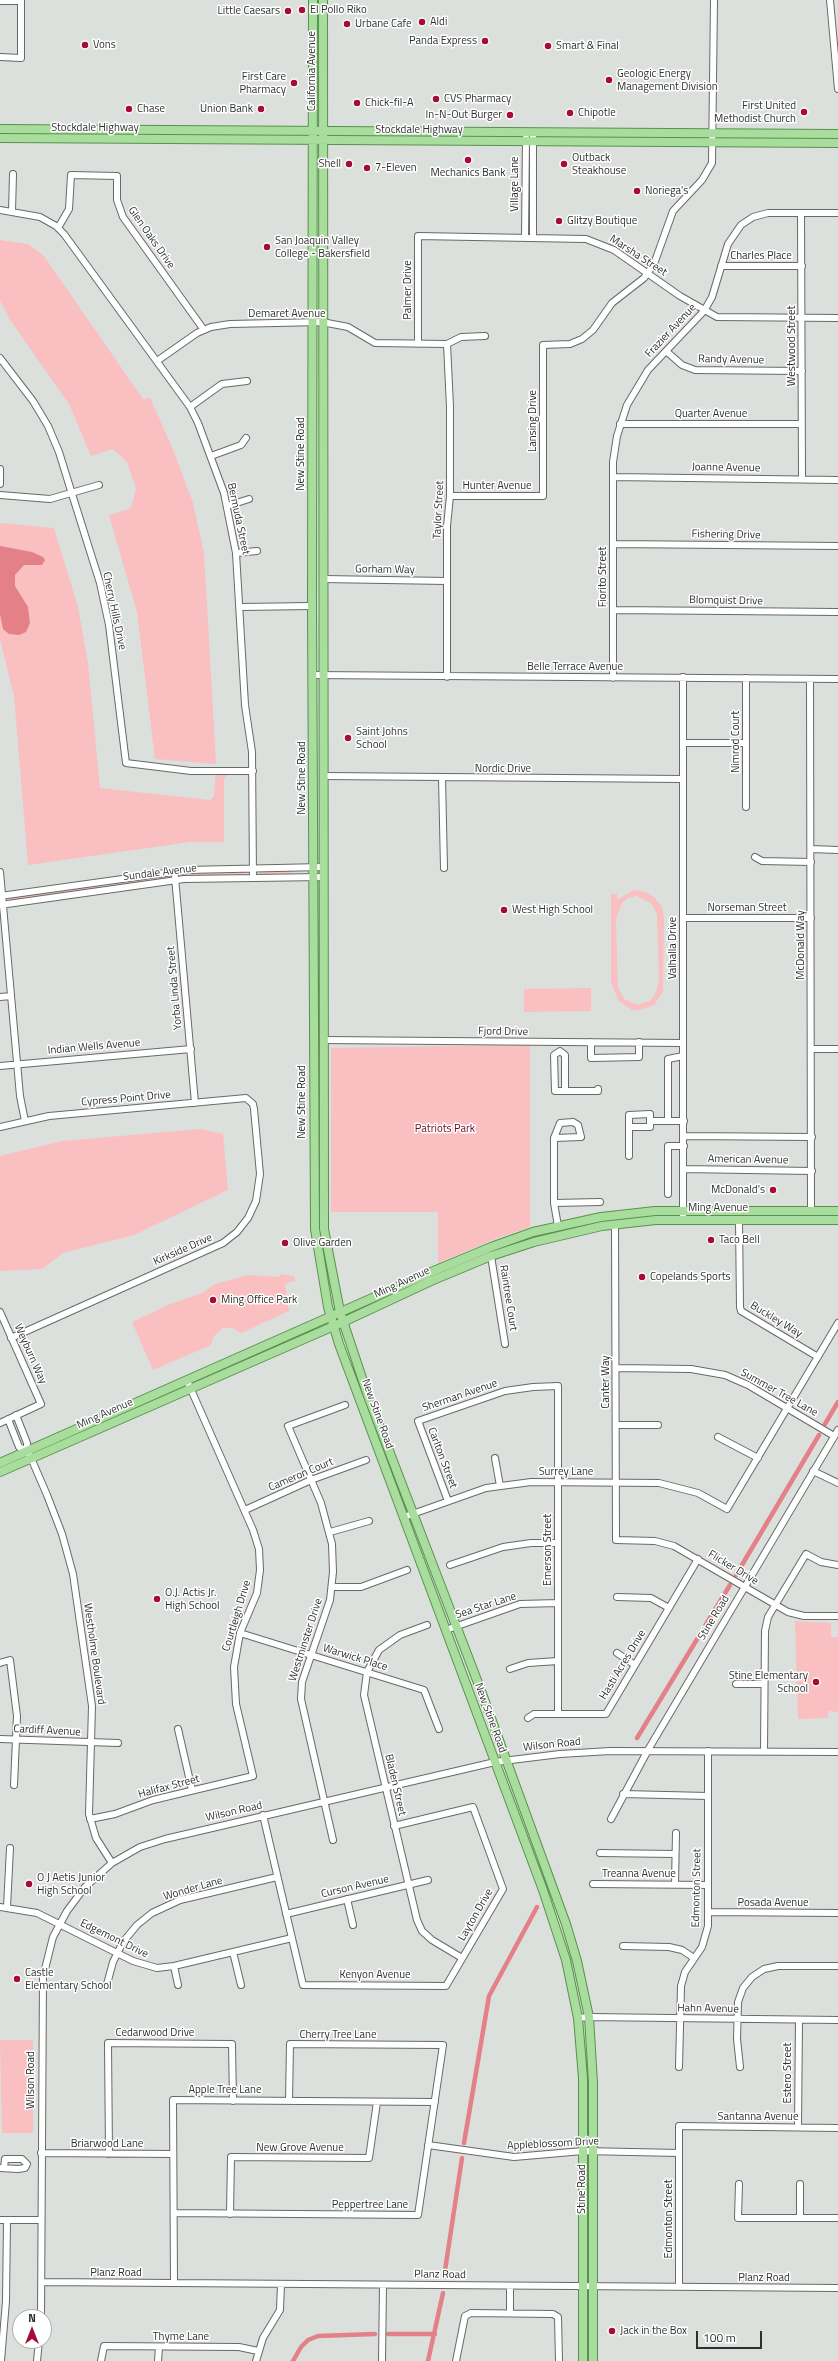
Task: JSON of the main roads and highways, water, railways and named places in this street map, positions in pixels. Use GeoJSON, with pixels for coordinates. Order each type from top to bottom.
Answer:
{"type":"FeatureCollection","features":[{"type":"Feature","properties":{"kind":"main road","name":"California Avenue"},"geometry":{"type":"LineString","coordinates":[[312,141],[313,0]]}},
{"type":"Feature","properties":{"kind":"main road","name":"California Avenue"},"geometry":{"type":"LineString","coordinates":[[323,0],[323,141]]}},
{"type":"Feature","properties":{"kind":"main road","name":"Stockdale Highway"},"geometry":{"type":"LineString","coordinates":[[0,129],[530,132],[838,143]]}},
{"type":"Feature","properties":{"kind":"main road"},"geometry":{"type":"LineString","coordinates":[[439,141],[443,136],[464,135],[469,131]]}},
{"type":"Feature","properties":{"kind":"main road","name":"Stockdale Highway"},"geometry":{"type":"LineString","coordinates":[[0,138],[529,142],[838,134]]}},
{"type":"Feature","properties":{"kind":"main road","name":"New Stine Road"},"geometry":{"type":"LineString","coordinates":[[312,141],[313,1046],[314,1216],[318,1254],[334,1326],[555,1923],[567,1966],[578,2018]]}},
{"type":"Feature","properties":{"kind":"main road","name":"New Stine Road"},"geometry":{"type":"LineString","coordinates":[[323,141],[323,1216],[331,1270],[343,1322],[368,1396],[457,1626],[566,1924],[577,1961],[589,2017]]}},
{"type":"Feature","properties":{"kind":"main road"},"geometry":{"type":"LineString","coordinates":[[312,224],[322,224]]}},
{"type":"Feature","properties":{"kind":"main road"},"geometry":{"type":"LineString","coordinates":[[313,1000],[318,1007],[318,1036],[323,1040]]}},
{"type":"Feature","properties":{"kind":"main road"},"geometry":{"type":"LineString","coordinates":[[313,1046],[318,1052],[319,1066],[323,1073]]}},
{"type":"Feature","properties":{"kind":"main road","name":"Ming Avenue"},"geometry":{"type":"LineString","coordinates":[[0,1472],[29,1455],[186,1380],[474,1253],[533,1232],[611,1216],[644,1212],[683,1210],[838,1211]]}},
{"type":"Feature","properties":{"kind":"main road"},"geometry":{"type":"LineString","coordinates":[[769,1219],[802,1215],[811,1210]]}},
{"type":"Feature","properties":{"kind":"main road"},"geometry":{"type":"LineString","coordinates":[[812,1220],[818,1215],[838,1211]]}},
{"type":"Feature","properties":{"kind":"main road"},"geometry":{"type":"LineString","coordinates":[[615,1224],[620,1219],[644,1212]]}},
{"type":"Feature","properties":{"kind":"main road"},"geometry":{"type":"LineString","coordinates":[[586,1229],[606,1221],[611,1216]]}},
{"type":"Feature","properties":{"kind":"main road","name":"Ming Avenue"},"geometry":{"type":"LineString","coordinates":[[0,1463],[29,1455],[334,1326],[491,1256],[534,1242],[586,1229],[615,1224],[683,1219],[838,1220]]}},
{"type":"Feature","properties":{"kind":"main road"},"geometry":{"type":"LineString","coordinates":[[491,1256],[495,1250],[533,1232]]}},
{"type":"Feature","properties":{"kind":"main road","name":"Stine Road"},"geometry":{"type":"LineString","coordinates":[[589,2017],[593,2083],[593,2361]]}},
{"type":"Feature","properties":{"kind":"main road","name":"Stine Road"},"geometry":{"type":"LineString","coordinates":[[578,2018],[583,2078],[583,2361]]}},
{"type":"Feature","properties":{"kind":"waterway"},"geometry":{"type":"LineString","coordinates":[[825,1424],[838,1402]]}},
{"type":"Feature","properties":{"kind":"waterway"},"geometry":{"type":"LineString","coordinates":[[736,1575],[819,1435]]}},
{"type":"Feature","properties":{"kind":"waterway"},"geometry":{"type":"LineString","coordinates":[[637,1738],[730,1585]]}},
{"type":"Feature","properties":{"kind":"waterway"},"geometry":{"type":"LineString","coordinates":[[464,2143],[489,1996],[537,1907]]}},
{"type":"Feature","properties":{"kind":"waterway"},"geometry":{"type":"LineString","coordinates":[[444,2277],[462,2158]]}},
{"type":"Feature","properties":{"kind":"waterway"},"geometry":{"type":"LineString","coordinates":[[428,2361],[443,2293]]}},
{"type":"Feature","properties":{"kind":"waterway"},"geometry":{"type":"LineString","coordinates":[[293,2361],[301,2347],[308,2340],[318,2336],[375,2334]]}},
{"type":"Feature","properties":{"kind":"waterway"},"geometry":{"type":"LineString","coordinates":[[388,2334],[435,2334]]}},
{"type":"Feature","properties":{"kind":"place","name":"El Pollo Riko"},"geometry":{"type":"Point","coordinates":[302,10]}},
{"type":"Feature","properties":{"kind":"place","name":"Little Caesars"},"geometry":{"type":"Point","coordinates":[288,11]}},
{"type":"Feature","properties":{"kind":"place","name":"Aldi"},"geometry":{"type":"Point","coordinates":[422,22]}},
{"type":"Feature","properties":{"kind":"place","name":"Urbane Cafe"},"geometry":{"type":"Point","coordinates":[347,24]}},
{"type":"Feature","properties":{"kind":"place","name":"Panda Express"},"geometry":{"type":"Point","coordinates":[485,41]}},
{"type":"Feature","properties":{"kind":"place","name":"Vons"},"geometry":{"type":"Point","coordinates":[85,45]}},
{"type":"Feature","properties":{"kind":"place","name":"Smart & Final"},"geometry":{"type":"Point","coordinates":[548,46]}},
{"type":"Feature","properties":{"kind":"place","name":"Geologic Energy Management Division"},"geometry":{"type":"Point","coordinates":[609,80]}},
{"type":"Feature","properties":{"kind":"place","name":"First Care Pharmacy"},"geometry":{"type":"Point","coordinates":[294,83]}},
{"type":"Feature","properties":{"kind":"place","name":"CVS Pharmacy"},"geometry":{"type":"Point","coordinates":[436,99]}},
{"type":"Feature","properties":{"kind":"place","name":"Chick-fil-A"},"geometry":{"type":"Point","coordinates":[357,103]}},
{"type":"Feature","properties":{"kind":"place","name":"Chase"},"geometry":{"type":"Point","coordinates":[129,109]}},
{"type":"Feature","properties":{"kind":"place","name":"Union Bank"},"geometry":{"type":"Point","coordinates":[261,109]}},
{"type":"Feature","properties":{"kind":"place","name":"First United Methodist Church"},"geometry":{"type":"Point","coordinates":[804,112]}},
{"type":"Feature","properties":{"kind":"place","name":"Chipotle"},"geometry":{"type":"Point","coordinates":[570,113]}},
{"type":"Feature","properties":{"kind":"place","name":"In-N-Out Burger"},"geometry":{"type":"Point","coordinates":[510,115]}},
{"type":"Feature","properties":{"kind":"place","name":"Mechanics Bank"},"geometry":{"type":"Point","coordinates":[468,160]}},
{"type":"Feature","properties":{"kind":"place","name":"Shell"},"geometry":{"type":"Point","coordinates":[349,164]}},
{"type":"Feature","properties":{"kind":"place","name":"Outback Steakhouse"},"geometry":{"type":"Point","coordinates":[564,164]}},
{"type":"Feature","properties":{"kind":"place","name":"7-Eleven"},"geometry":{"type":"Point","coordinates":[367,168]}},
{"type":"Feature","properties":{"kind":"place","name":"Noriega's"},"geometry":{"type":"Point","coordinates":[637,191]}},
{"type":"Feature","properties":{"kind":"place","name":"Glitzy Boutique"},"geometry":{"type":"Point","coordinates":[559,221]}},
{"type":"Feature","properties":{"kind":"place","name":"San Joaquin Valley College - Bakersfield"},"geometry":{"type":"Point","coordinates":[267,247]}},
{"type":"Feature","properties":{"kind":"place","name":"Saint Johns School"},"geometry":{"type":"Point","coordinates":[348,738]}},
{"type":"Feature","properties":{"kind":"place","name":"West High School"},"geometry":{"type":"Point","coordinates":[504,910]}},
{"type":"Feature","properties":{"kind":"place","name":"McDonald's"},"geometry":{"type":"Point","coordinates":[773,1190]}},
{"type":"Feature","properties":{"kind":"place","name":"Taco Bell"},"geometry":{"type":"Point","coordinates":[711,1240]}},
{"type":"Feature","properties":{"kind":"place","name":"Olive Garden"},"geometry":{"type":"Point","coordinates":[285,1243]}},
{"type":"Feature","properties":{"kind":"place","name":"Copelands Sports"},"geometry":{"type":"Point","coordinates":[642,1277]}},
{"type":"Feature","properties":{"kind":"place","name":"Ming Office Park"},"geometry":{"type":"Point","coordinates":[213,1300]}},
{"type":"Feature","properties":{"kind":"place","name":"O.J. Actis Jr. High School"},"geometry":{"type":"Point","coordinates":[157,1599]}},
{"type":"Feature","properties":{"kind":"place","name":"Stine Elementary School"},"geometry":{"type":"Point","coordinates":[816,1682]}},
{"type":"Feature","properties":{"kind":"place","name":"O J Aetis Junior High School"},"geometry":{"type":"Point","coordinates":[29,1884]}},
{"type":"Feature","properties":{"kind":"place","name":"Castle Elementary School"},"geometry":{"type":"Point","coordinates":[17,1979]}},
{"type":"Feature","properties":{"kind":"place","name":"Jack in the Box"},"geometry":{"type":"Point","coordinates":[612,2331]}},
{"type":"Feature","properties":{"kind":"park label","name":"Patriots Park"},"geometry":{"type":"Point","coordinates":[445,1129]}}]}
